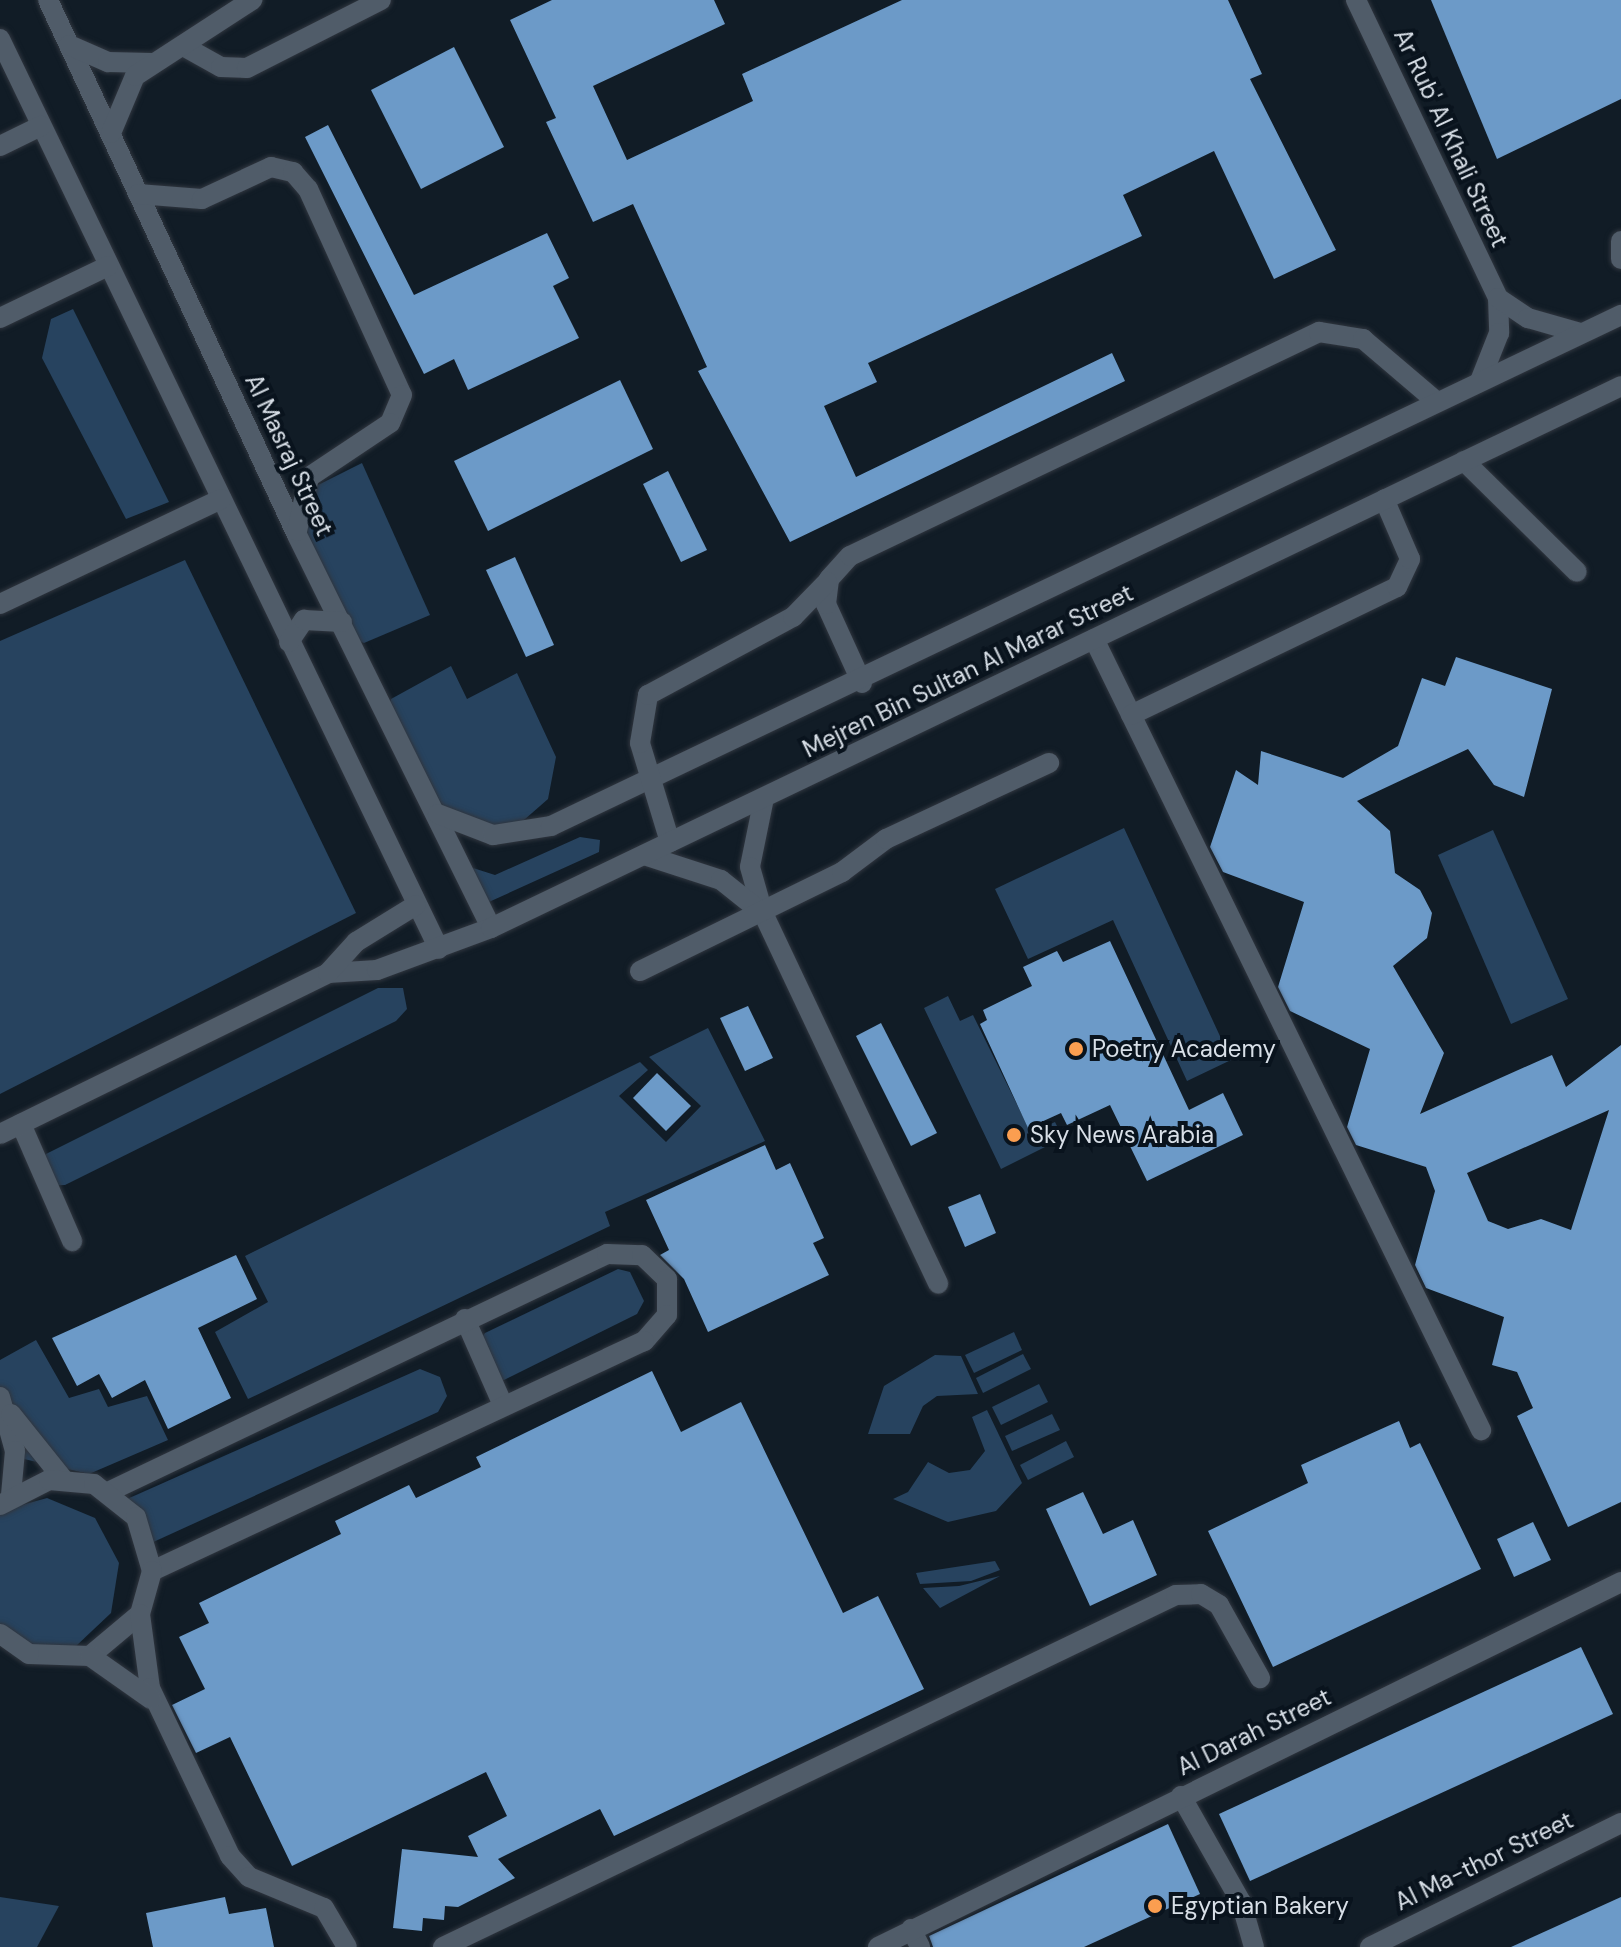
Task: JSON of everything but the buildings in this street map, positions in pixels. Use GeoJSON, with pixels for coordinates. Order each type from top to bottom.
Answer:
{"type":"FeatureCollection","features":[{"type":"Feature","properties":{"kind":"street","name":"Al Masraj Street"},"geometry":{"type":"LineString","coordinates":[[48,0],[297,535],[438,814],[491,928]]}},
{"type":"Feature","properties":{"kind":"street"},"geometry":{"type":"LineString","coordinates":[[111,133],[123,93],[152,63],[185,47],[252,0]]}},
{"type":"Feature","properties":{"kind":"street"},"geometry":{"type":"LineString","coordinates":[[185,47],[221,67],[247,68],[381,0]]}},
{"type":"Feature","properties":{"kind":"street","name":"Ar Rub' Al Khali Street"},"geometry":{"type":"LineString","coordinates":[[1356,0],[1498,298],[1499,333],[1480,381]]}},
{"type":"Feature","properties":{"kind":"street"},"geometry":{"type":"LineString","coordinates":[[0,39],[439,949]]}},
{"type":"Feature","properties":{"kind":"street"},"geometry":{"type":"LineString","coordinates":[[69,45],[108,62],[152,63]]}},
{"type":"Feature","properties":{"kind":"street"},"geometry":{"type":"LineString","coordinates":[[0,146],[41,126]]}},
{"type":"Feature","properties":{"kind":"street"},"geometry":{"type":"LineString","coordinates":[[138,194],[186,202],[271,167],[293,172],[393,370],[402,395],[396,415],[309,477],[297,535]]}},
{"type":"Feature","properties":{"kind":"street"},"geometry":{"type":"LineString","coordinates":[[1621,241],[1621,259]]}},
{"type":"Feature","properties":{"kind":"street"},"geometry":{"type":"LineString","coordinates":[[0,318],[108,266]]}},
{"type":"Feature","properties":{"kind":"street"},"geometry":{"type":"LineString","coordinates":[[1498,298],[1528,318],[1580,333]]}},
{"type":"Feature","properties":{"kind":"street","name":"Mejren Bin Sultan Al Marar Street"},"geometry":{"type":"LineString","coordinates":[[438,814],[493,835],[533,832],[649,784],[1621,315]]}},
{"type":"Feature","properties":{"kind":"street"},"geometry":{"type":"LineString","coordinates":[[670,842],[649,784],[639,727],[648,695],[793,617],[850,556],[1319,332],[1363,339],[1437,402]]}},
{"type":"Feature","properties":{"kind":"street","name":"Mejren Bin Sultan Al Marar Street"},"geometry":{"type":"LineString","coordinates":[[328,973],[377,970],[491,928],[1621,386]]}},
{"type":"Feature","properties":{"kind":"street"},"geometry":{"type":"LineString","coordinates":[[1464,461],[1577,572]]}},
{"type":"Feature","properties":{"kind":"street"},"geometry":{"type":"LineString","coordinates":[[0,604],[221,499]]}},
{"type":"Feature","properties":{"kind":"street"},"geometry":{"type":"LineString","coordinates":[[1131,715],[1397,587],[1410,559],[1384,499]]}},
{"type":"Feature","properties":{"kind":"street"},"geometry":{"type":"LineString","coordinates":[[829,579],[828,612],[862,683]]}},
{"type":"Feature","properties":{"kind":"street"},"geometry":{"type":"LineString","coordinates":[[289,642],[304,620],[342,622]]}},
{"type":"Feature","properties":{"kind":"street"},"geometry":{"type":"LineString","coordinates":[[1094,639],[1481,1430]]}},
{"type":"Feature","properties":{"kind":"street"},"geometry":{"type":"LineString","coordinates":[[640,971],[842,872],[886,839],[1049,763]]}},
{"type":"Feature","properties":{"kind":"street"},"geometry":{"type":"LineString","coordinates":[[764,798],[750,867],[763,913],[938,1284]]}},
{"type":"Feature","properties":{"kind":"street"},"geometry":{"type":"LineString","coordinates":[[644,855],[721,880],[763,913]]}},
{"type":"Feature","properties":{"kind":"street","name":"Mejren Bin Sultan Al Marar Street"},"geometry":{"type":"LineString","coordinates":[[0,1134],[328,973],[356,942],[416,905]]}},
{"type":"Feature","properties":{"kind":"street"},"geometry":{"type":"LineString","coordinates":[[21,1124],[72,1241]]}},
{"type":"Feature","properties":{"kind":"street"},"geometry":{"type":"LineString","coordinates":[[108,1492],[465,1319],[607,1254],[642,1255],[667,1279],[667,1315],[644,1341],[502,1403],[152,1571]]}},
{"type":"Feature","properties":{"kind":"street"},"geometry":{"type":"LineString","coordinates":[[465,1319],[502,1403]]}},
{"type":"Feature","properties":{"kind":"street"},"geometry":{"type":"LineString","coordinates":[[3,1402],[63,1479],[108,1492],[145,1534],[152,1571],[140,1614],[142,1661],[157,1706],[238,1868],[316,1901],[347,1947]]}},
{"type":"Feature","properties":{"kind":"street"},"geometry":{"type":"LineString","coordinates":[[3,1402],[15,1451],[6,1500]]}},
{"type":"Feature","properties":{"kind":"street"},"geometry":{"type":"LineString","coordinates":[[6,1500],[63,1479]]}},
{"type":"Feature","properties":{"kind":"street","name":"Al Darah Street"},"geometry":{"type":"LineString","coordinates":[[878,1947],[915,1938],[1181,1796],[1621,1582]]}},
{"type":"Feature","properties":{"kind":"street"},"geometry":{"type":"LineString","coordinates":[[443,1947],[1176,1595],[1201,1594],[1219,1605],[1260,1678]]}},
{"type":"Feature","properties":{"kind":"street"},"geometry":{"type":"LineString","coordinates":[[90,1656],[140,1614]]}},
{"type":"Feature","properties":{"kind":"street"},"geometry":{"type":"LineString","coordinates":[[0,1634],[29,1654],[90,1656],[157,1706]]}},
{"type":"Feature","properties":{"kind":"street"},"geometry":{"type":"LineString","coordinates":[[1181,1796],[1241,1902],[1254,1947]]}},
{"type":"Feature","properties":{"kind":"street","name":"Al Ma-thor Street"},"geometry":{"type":"LineString","coordinates":[[1370,1947],[1621,1823]]}},
{"type":"Feature","properties":{"kind":"shaded area"},"geometry":{"type":"Polygon","coordinates":[[[73,309],[169,502],[126,519],[42,358],[51,319],[73,309]]]}},
{"type":"Feature","properties":{"kind":"shaded area"},"geometry":{"type":"Polygon","coordinates":[[[362,463],[430,615],[364,643],[343,635],[295,526],[312,488],[362,463]]]}},
{"type":"Feature","properties":{"kind":"shaded area"},"geometry":{"type":"Polygon","coordinates":[[[185,560],[356,913],[0,1094],[0,641],[185,560]]]}},
{"type":"Feature","properties":{"kind":"shaded area"},"geometry":{"type":"Polygon","coordinates":[[[451,666],[467,699],[517,673],[556,757],[548,799],[507,835],[455,831],[422,804],[384,721],[391,699],[451,666]]]}},
{"type":"Feature","properties":{"kind":"shaded area"},"geometry":{"type":"Polygon","coordinates":[[[1124,828],[1231,1060],[1187,1081],[1113,920],[1028,959],[995,889],[1124,828]]]}},
{"type":"Feature","properties":{"kind":"shaded area"},"geometry":{"type":"Polygon","coordinates":[[[1493,830],[1568,999],[1511,1024],[1438,855],[1493,830]]]}},
{"type":"Feature","properties":{"kind":"shaded area"},"geometry":{"type":"Polygon","coordinates":[[[580,837],[600,840],[599,852],[480,906],[462,876],[473,868],[495,875],[580,837]]]}},
{"type":"Feature","properties":{"kind":"shaded area"},"geometry":{"type":"Polygon","coordinates":[[[378,988],[403,988],[407,1009],[396,1021],[65,1185],[46,1186],[34,1175],[46,1154],[378,988]]]}},
{"type":"Feature","properties":{"kind":"shaded area"},"geometry":{"type":"Polygon","coordinates":[[[948,996],[960,1021],[973,1015],[1031,1133],[1055,1122],[1063,1138],[1001,1169],[924,1008],[948,996]]]}},
{"type":"Feature","properties":{"kind":"shaded area"},"geometry":{"type":"Polygon","coordinates":[[[708,1028],[765,1141],[605,1212],[610,1226],[248,1399],[215,1332],[268,1302],[245,1256],[640,1062],[648,1070],[619,1096],[666,1142],[701,1106],[649,1057],[708,1028]]]}},
{"type":"Feature","properties":{"kind":"shaded area"},"geometry":{"type":"Polygon","coordinates":[[[618,1269],[630,1272],[644,1301],[637,1314],[502,1381],[473,1348],[485,1333],[618,1269]]]}},
{"type":"Feature","properties":{"kind":"shaded area"},"geometry":{"type":"Polygon","coordinates":[[[1014,1332],[1022,1350],[974,1373],[965,1355],[1014,1332]]]}},
{"type":"Feature","properties":{"kind":"shaded area"},"geometry":{"type":"Polygon","coordinates":[[[36,1340],[69,1398],[99,1389],[108,1407],[147,1396],[168,1440],[89,1474],[24,1459],[0,1424],[0,1360],[36,1340]]]}},
{"type":"Feature","properties":{"kind":"shaded area"},"geometry":{"type":"Polygon","coordinates":[[[1023,1354],[1031,1369],[983,1393],[976,1378],[1023,1354]]]}},
{"type":"Feature","properties":{"kind":"shaded area"},"geometry":{"type":"Polygon","coordinates":[[[935,1355],[961,1356],[978,1394],[937,1396],[923,1406],[910,1434],[868,1434],[884,1386],[935,1355]]]}},
{"type":"Feature","properties":{"kind":"shaded area"},"geometry":{"type":"Polygon","coordinates":[[[420,1369],[440,1377],[447,1396],[438,1412],[149,1544],[127,1499],[420,1369]]]}},
{"type":"Feature","properties":{"kind":"shaded area"},"geometry":{"type":"Polygon","coordinates":[[[1039,1384],[1048,1402],[1001,1425],[992,1407],[1039,1384]]]}},
{"type":"Feature","properties":{"kind":"shaded area"},"geometry":{"type":"Polygon","coordinates":[[[987,1410],[1022,1483],[996,1511],[948,1522],[893,1499],[908,1492],[928,1462],[949,1473],[970,1470],[985,1451],[972,1417],[987,1410]]]}},
{"type":"Feature","properties":{"kind":"shaded area"},"geometry":{"type":"Polygon","coordinates":[[[1052,1414],[1060,1430],[1012,1451],[1005,1436],[1052,1414]]]}},
{"type":"Feature","properties":{"kind":"shaded area"},"geometry":{"type":"Polygon","coordinates":[[[1066,1441],[1074,1457],[1028,1480],[1020,1465],[1066,1441]]]}},
{"type":"Feature","properties":{"kind":"shaded area"},"geometry":{"type":"Polygon","coordinates":[[[47,1498],[95,1518],[119,1563],[111,1613],[75,1647],[51,1654],[0,1641],[0,1511],[47,1498]]]}},
{"type":"Feature","properties":{"kind":"shaded area"},"geometry":{"type":"Polygon","coordinates":[[[995,1561],[1000,1570],[971,1581],[920,1584],[916,1573],[995,1561]]]}},
{"type":"Feature","properties":{"kind":"shaded area"},"geometry":{"type":"Polygon","coordinates":[[[1000,1576],[940,1608],[923,1588],[959,1586],[1000,1576]]]}},
{"type":"Feature","properties":{"kind":"shaded area"},"geometry":{"type":"Polygon","coordinates":[[[0,1897],[59,1906],[37,1947],[0,1947],[0,1897]]]}},
{"type":"Feature","properties":{"kind":"place","name":"Poetry Academy"},"geometry":{"type":"Point","coordinates":[1076,1049]}},
{"type":"Feature","properties":{"kind":"place","name":"Sky News Arabia"},"geometry":{"type":"Point","coordinates":[1014,1135]}},
{"type":"Feature","properties":{"kind":"place","name":"Egyptian Bakery"},"geometry":{"type":"Point","coordinates":[1155,1906]}}]}
